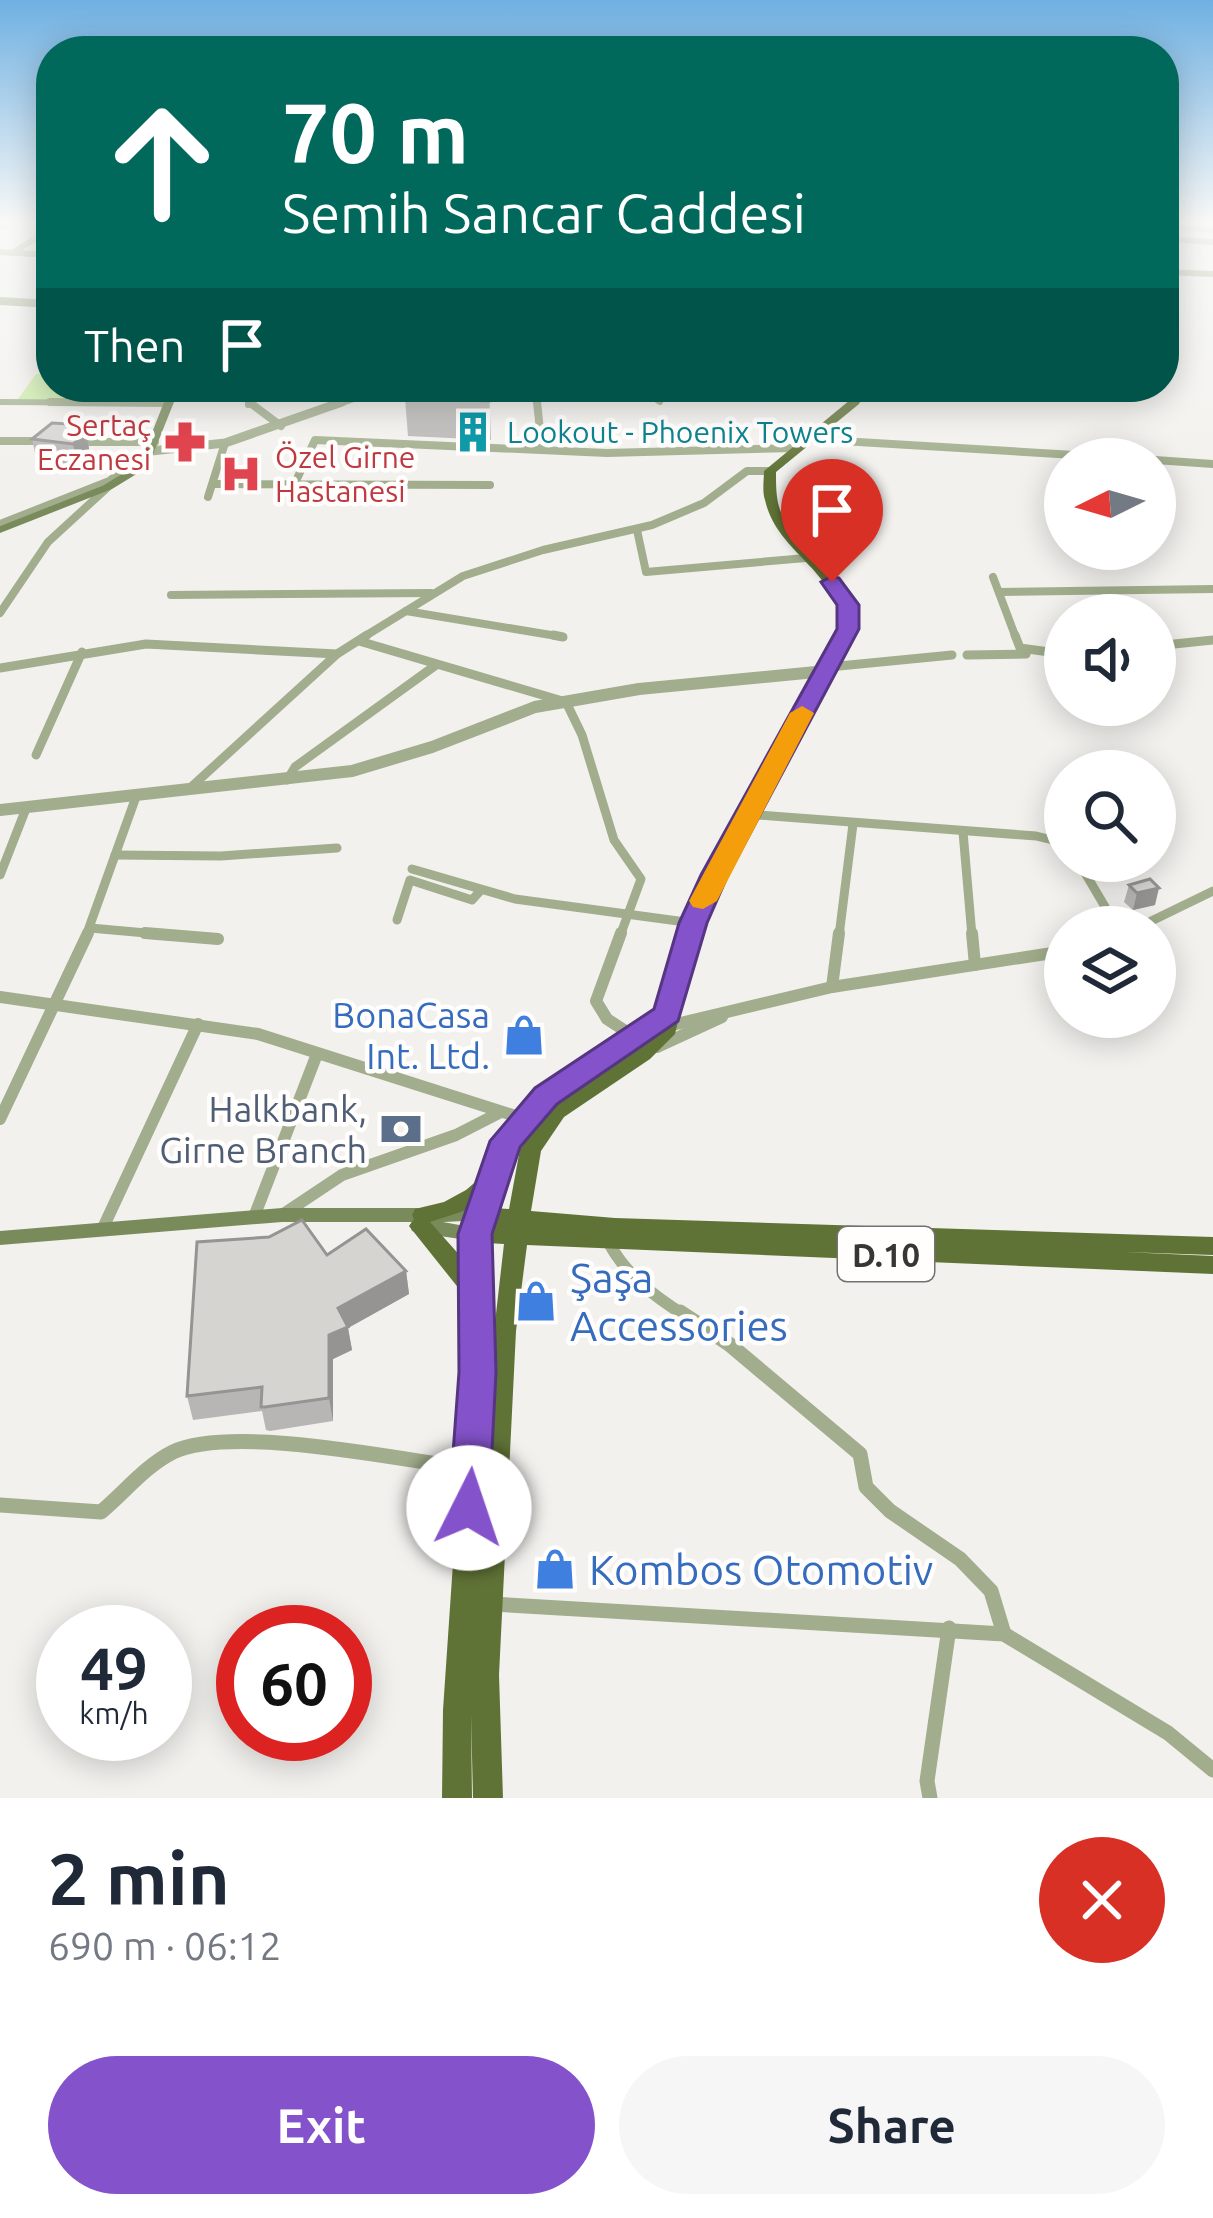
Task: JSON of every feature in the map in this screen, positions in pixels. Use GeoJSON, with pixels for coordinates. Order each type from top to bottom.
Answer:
{"type":"FeatureCollection","features":[{"type":"Feature","properties":{"kind":"main road"},"geometry":{"type":"LineString","coordinates":[[848,409],[852,402]]}},
{"type":"Feature","properties":{"kind":"main road"},"geometry":{"type":"LineString","coordinates":[[488,1798],[485,1675],[508,1292],[523,1178],[531,1149],[557,1112],[668,1020],[693,923],[746,814],[848,629],[850,612],[844,595],[786,535],[767,485],[770,471],[862,402]]}},
{"type":"Feature","properties":{"kind":"main road"},"geometry":{"type":"LineString","coordinates":[[0,526],[108,487],[144,465],[168,403]]}},
{"type":"Feature","properties":{"kind":"main road"},"geometry":{"type":"LineString","coordinates":[[457,1798],[477,1224],[514,1115],[641,1042]]}},
{"type":"Feature","properties":{"kind":"main road"},"geometry":{"type":"LineString","coordinates":[[422,1221],[476,1196],[494,1173]]}},
{"type":"Feature","properties":{"kind":"main road"},"geometry":{"type":"LineString","coordinates":[[508,1292],[523,1255],[545,1230],[526,1207],[523,1178]]}},
{"type":"Feature","properties":{"kind":"main road"},"geometry":{"type":"LineString","coordinates":[[0,1238],[282,1215],[477,1224]]}},
{"type":"Feature","properties":{"kind":"main road"},"geometry":{"type":"LineString","coordinates":[[422,1221],[475,1293]]}},
{"type":"Feature","properties":{"kind":"main road","name":"D.10"},"geometry":{"type":"LineString","coordinates":[[477,1224],[545,1230],[614,1227],[1213,1246]]}},
{"type":"Feature","properties":{"kind":"main road","name":"D.10"},"geometry":{"type":"LineString","coordinates":[[545,1230],[609,1243],[1213,1265]]}},
{"type":"Feature","properties":{"kind":"street"},"geometry":{"type":"LineString","coordinates":[[0,402],[168,403]]}},
{"type":"Feature","properties":{"kind":"street"},"geometry":{"type":"LineString","coordinates":[[249,402],[281,426]]}},
{"type":"Feature","properties":{"kind":"street"},"geometry":{"type":"LineString","coordinates":[[0,441],[153,447],[225,443],[346,402]]}},
{"type":"Feature","properties":{"kind":"street"},"geometry":{"type":"LineString","coordinates":[[537,402],[542,449]]}},
{"type":"Feature","properties":{"kind":"street"},"geometry":{"type":"LineString","coordinates":[[295,483],[315,440],[638,454],[801,444],[1044,455]]}},
{"type":"Feature","properties":{"kind":"street"},"geometry":{"type":"LineString","coordinates":[[208,497],[225,443]]}},
{"type":"Feature","properties":{"kind":"street"},"geometry":{"type":"LineString","coordinates":[[0,526],[109,480],[134,461]]}},
{"type":"Feature","properties":{"kind":"street"},"geometry":{"type":"LineString","coordinates":[[1176,464],[1213,470]]}},
{"type":"Feature","properties":{"kind":"street"},"geometry":{"type":"LineString","coordinates":[[189,790],[337,654],[434,593],[492,564],[637,530],[684,513],[747,471],[770,471]]}},
{"type":"Feature","properties":{"kind":"street"},"geometry":{"type":"LineString","coordinates":[[213,484],[490,485]]}},
{"type":"Feature","properties":{"kind":"street"},"geometry":{"type":"LineString","coordinates":[[0,613],[48,542],[108,487]]}},
{"type":"Feature","properties":{"kind":"street"},"geometry":{"type":"LineString","coordinates":[[637,530],[646,572],[806,558]]}},
{"type":"Feature","properties":{"kind":"street"},"geometry":{"type":"LineString","coordinates":[[993,577],[1020,648],[1044,650]]}},
{"type":"Feature","properties":{"kind":"street"},"geometry":{"type":"LineString","coordinates":[[999,592],[1213,589]]}},
{"type":"Feature","properties":{"kind":"street"},"geometry":{"type":"LineString","coordinates":[[171,595],[434,593]]}},
{"type":"Feature","properties":{"kind":"street"},"geometry":{"type":"LineString","coordinates":[[406,611],[563,637]]}},
{"type":"Feature","properties":{"kind":"street"},"geometry":{"type":"LineString","coordinates":[[1176,644],[1213,640]]}},
{"type":"Feature","properties":{"kind":"street"},"geometry":{"type":"LineString","coordinates":[[358,641],[566,702],[583,737],[613,839],[639,869],[641,879],[596,1001],[607,1019],[641,1042],[735,1009]]}},
{"type":"Feature","properties":{"kind":"street"},"geometry":{"type":"LineString","coordinates":[[0,668],[159,644],[337,654]]}},
{"type":"Feature","properties":{"kind":"street"},"geometry":{"type":"LineString","coordinates":[[35,755],[82,652]]}},
{"type":"Feature","properties":{"kind":"street"},"geometry":{"type":"LineString","coordinates":[[967,655],[1044,653]]}},
{"type":"Feature","properties":{"kind":"street"},"geometry":{"type":"LineString","coordinates":[[0,810],[352,771],[431,747],[509,714],[566,702],[639,689],[952,655]]}},
{"type":"Feature","properties":{"kind":"street"},"geometry":{"type":"LineString","coordinates":[[287,781],[295,767],[436,665]]}},
{"type":"Feature","properties":{"kind":"street"},"geometry":{"type":"LineString","coordinates":[[0,1119],[90,928],[137,794]]}},
{"type":"Feature","properties":{"kind":"street"},"geometry":{"type":"LineString","coordinates":[[0,875],[27,806]]}},
{"type":"Feature","properties":{"kind":"street"},"geometry":{"type":"LineString","coordinates":[[746,814],[1044,838]]}},
{"type":"Feature","properties":{"kind":"street"},"geometry":{"type":"LineString","coordinates":[[832,987],[853,824]]}},
{"type":"Feature","properties":{"kind":"street"},"geometry":{"type":"LineString","coordinates":[[963,832],[975,965]]}},
{"type":"Feature","properties":{"kind":"street"},"geometry":{"type":"LineString","coordinates":[[115,855],[221,856],[337,848]]}},
{"type":"Feature","properties":{"kind":"street"},"geometry":{"type":"LineString","coordinates":[[412,869],[481,890],[693,923]]}},
{"type":"Feature","properties":{"kind":"street"},"geometry":{"type":"LineString","coordinates":[[397,920],[410,880],[472,900],[481,890]]}},
{"type":"Feature","properties":{"kind":"street"},"geometry":{"type":"LineString","coordinates":[[1176,909],[1213,891]]}},
{"type":"Feature","properties":{"kind":"street"},"geometry":{"type":"LineString","coordinates":[[90,928],[218,939]]}},
{"type":"Feature","properties":{"kind":"street"},"geometry":{"type":"LineString","coordinates":[[668,1020],[832,987],[1044,954]]}},
{"type":"Feature","properties":{"kind":"street"},"geometry":{"type":"LineString","coordinates":[[0,997],[258,1034],[451,1099],[514,1115]]}},
{"type":"Feature","properties":{"kind":"street"},"geometry":{"type":"LineString","coordinates":[[102,1230],[198,1024]]}},
{"type":"Feature","properties":{"kind":"street"},"geometry":{"type":"LineString","coordinates":[[254,1217],[317,1054]]}},
{"type":"Feature","properties":{"kind":"street"},"geometry":{"type":"LineString","coordinates":[[282,1215],[305,1193],[338,1176],[458,1134],[487,1116],[514,1115]]}},
{"type":"Feature","properties":{"kind":"street"},"geometry":{"type":"LineString","coordinates":[[609,1243],[619,1262],[653,1295],[729,1344],[860,1454],[866,1487],[890,1511],[960,1559],[991,1591],[1004,1634]]}},
{"type":"Feature","properties":{"kind":"street"},"geometry":{"type":"LineString","coordinates":[[0,1505],[101,1512],[159,1459],[196,1445],[318,1451],[471,1469]]}},
{"type":"Feature","properties":{"kind":"street"},"geometry":{"type":"LineString","coordinates":[[491,1604],[1004,1634],[1168,1733],[1213,1770]]}},
{"type":"Feature","properties":{"kind":"street"},"geometry":{"type":"LineString","coordinates":[[930,1798],[927,1781],[949,1628]]}},
{"type":"Feature","properties":{"kind":"green space"},"geometry":{"type":"Polygon","coordinates":[[[36,374],[36,399],[18,399],[36,374]]]}},
{"type":"Feature","properties":{"kind":"building"},"geometry":{"type":"Polygon","coordinates":[[[52,423],[85,425],[77,433],[86,434],[73,444],[32,439],[52,423]]]}},
{"type":"Feature","properties":{"kind":"building"},"geometry":{"type":"Polygon","coordinates":[[[1153,882],[1159,888],[1137,893],[1129,885],[1153,882]]]}},
{"type":"Feature","properties":{"kind":"building"},"geometry":{"type":"Polygon","coordinates":[[[302,1220],[327,1255],[366,1229],[406,1271],[338,1308],[348,1327],[329,1335],[329,1398],[261,1407],[262,1387],[187,1396],[197,1242],[269,1237],[302,1220]]]}},
{"type":"Feature","properties":{"kind":"slow traffic"},"geometry":{"type":"LineString","coordinates":[[703,901],[802,713]]}},
{"type":"Feature","properties":{"kind":"place","name":"Lookout - Phoenix Towers"},"geometry":{"type":"Point","coordinates":[473,432]}},
{"type":"Feature","properties":{"kind":"place","name":"Sertaç Eczanesi"},"geometry":{"type":"Point","coordinates":[185,442]}},
{"type":"Feature","properties":{"kind":"place","name":"Özel Girne Hastanesi"},"geometry":{"type":"Point","coordinates":[241,474]}},
{"type":"Feature","properties":{"kind":"place","name":"BonaCasa Int. Ltd."},"geometry":{"type":"Point","coordinates":[524,1035]}},
{"type":"Feature","properties":{"kind":"place","name":"Halkbank, Girne Branch"},"geometry":{"type":"Point","coordinates":[401,1129]}},
{"type":"Feature","properties":{"kind":"place","name":"Şaşa Accessories"},"geometry":{"type":"Point","coordinates":[536,1301]}},
{"type":"Feature","properties":{"kind":"place","name":"Kombos Otomotiv"},"geometry":{"type":"Point","coordinates":[555,1569]}},
{"type":"Feature","properties":{"kind":"route"},"geometry":{"type":"LineString","coordinates":[[469,1508],[478,1372],[475,1234],[506,1141],[546,1096],[667,1014],[693,923],[715,875],[842,645],[850,612],[844,595],[832,582]]}}]}
